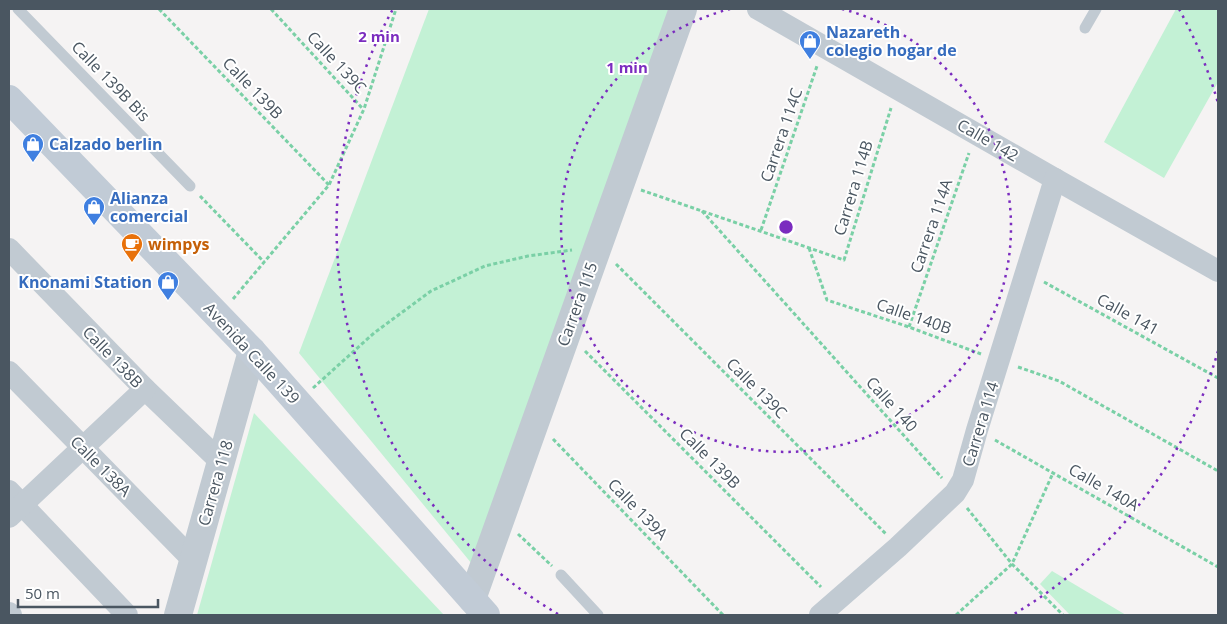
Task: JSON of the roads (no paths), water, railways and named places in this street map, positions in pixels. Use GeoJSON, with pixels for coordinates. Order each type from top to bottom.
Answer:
{"type":"FeatureCollection","features":[{"type":"Feature","properties":{"kind":"main road","name":"Avenida Calle 139"},"geometry":{"type":"LineString","coordinates":[[9,99],[252,351],[479,607]]}},
{"type":"Feature","properties":{"kind":"street","name":"Carrera 115"},"geometry":{"type":"LineString","coordinates":[[479,607],[501,517],[683,9]]}},
{"type":"Feature","properties":{"kind":"street","name":"Calle 142"},"geometry":{"type":"LineString","coordinates":[[758,9],[1218,271]]}},
{"type":"Feature","properties":{"kind":"street","name":"Carrera 114"},"geometry":{"type":"LineString","coordinates":[[827,608],[955,493],[963,480],[1055,179]]}},
{"type":"Feature","properties":{"kind":"street","name":"Calle 138B"},"geometry":{"type":"LineString","coordinates":[[9,249],[145,389],[221,462]]}},
{"type":"Feature","properties":{"kind":"street","name":"Carrera 118"},"geometry":{"type":"LineString","coordinates":[[178,615],[252,351]]}},
{"type":"Feature","properties":{"kind":"street","name":"Calle 138A"},"geometry":{"type":"LineString","coordinates":[[9,372],[194,560]]}},
{"type":"Feature","properties":{"kind":"street"},"geometry":{"type":"LineString","coordinates":[[128,615],[13,504],[83,448],[145,389]]}},
{"type":"Feature","properties":{"kind":"lane","name":"Calle 139B Bis"},"geometry":{"type":"LineString","coordinates":[[18,9],[190,186]]}},
{"type":"Feature","properties":{"kind":"lane"},"geometry":{"type":"LineString","coordinates":[[1085,28],[1096,9]]}},
{"type":"Feature","properties":{"kind":"lane"},"geometry":{"type":"LineString","coordinates":[[561,575],[598,615]]}},
{"type":"Feature","properties":{"kind":"place","name":"Nazareth colegio hogar de"},"geometry":{"type":"Point","coordinates":[810,60]}},
{"type":"Feature","properties":{"kind":"place","name":"Calzado berlin"},"geometry":{"type":"Point","coordinates":[33,163]}},
{"type":"Feature","properties":{"kind":"place","name":"Alianza comercial"},"geometry":{"type":"Point","coordinates":[94,226]}},
{"type":"Feature","properties":{"kind":"place","name":"wimpys"},"geometry":{"type":"Point","coordinates":[132,263]}},
{"type":"Feature","properties":{"kind":"place","name":"Knonami Station"},"geometry":{"type":"Point","coordinates":[168,301]}}]}
